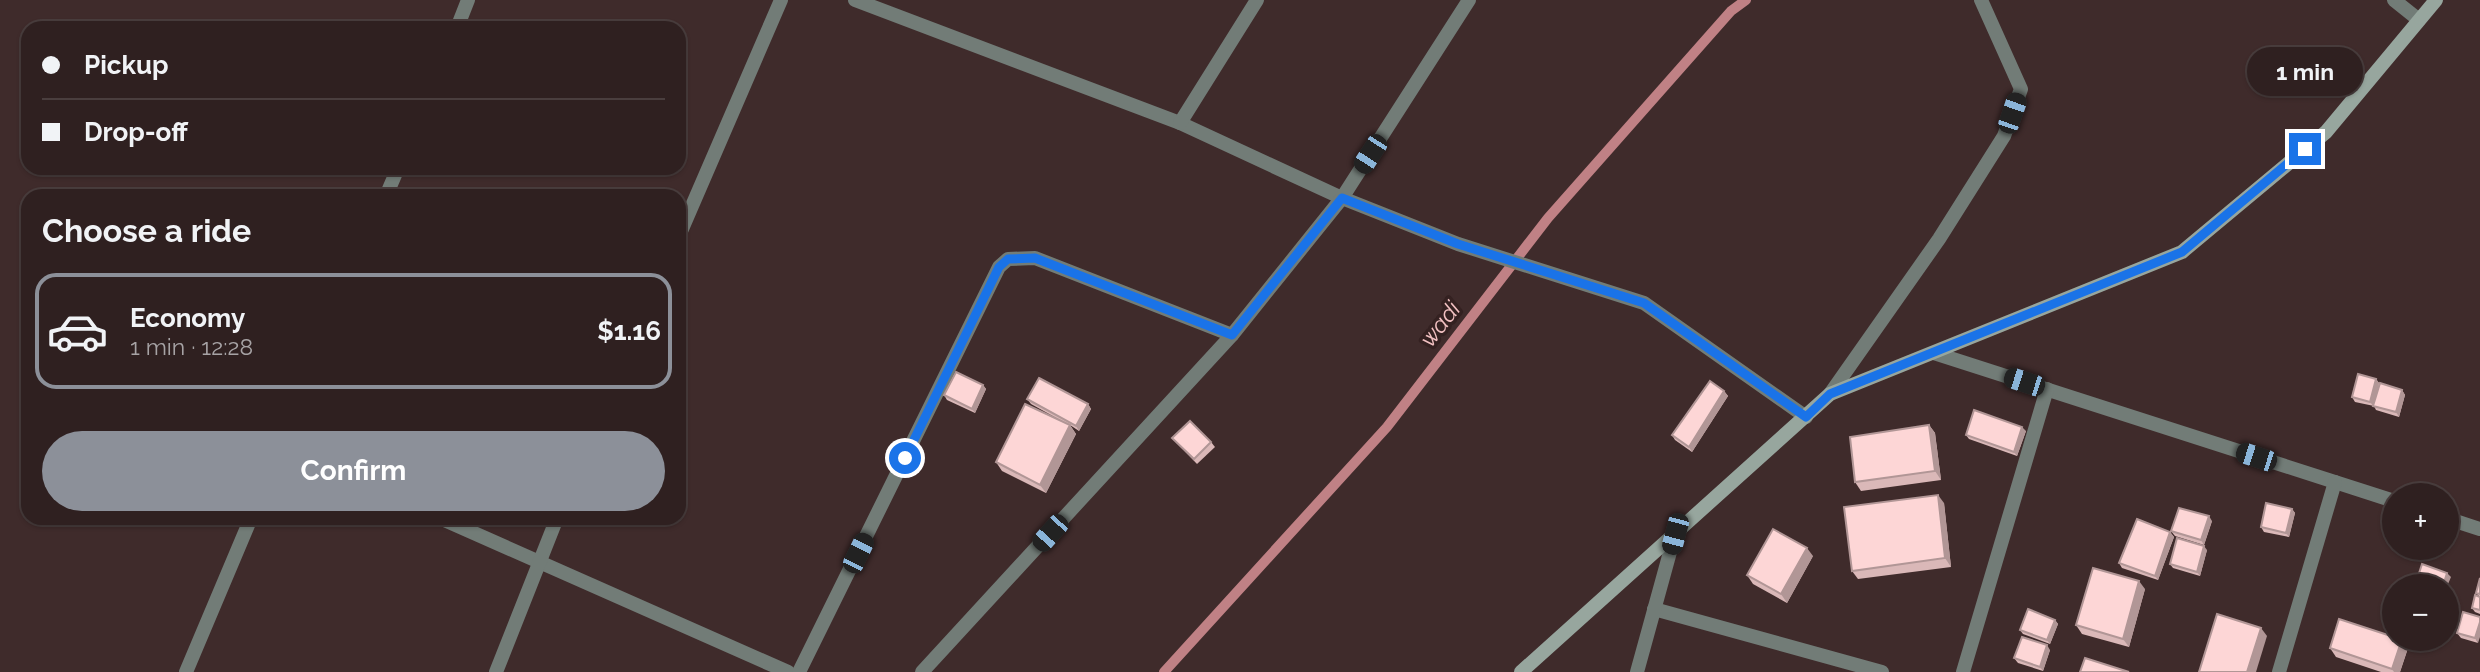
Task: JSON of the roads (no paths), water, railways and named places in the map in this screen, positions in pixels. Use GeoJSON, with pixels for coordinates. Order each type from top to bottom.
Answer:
{"type":"FeatureCollection","features":[{"type":"Feature","properties":{"kind":"street"},"geometry":{"type":"LineString","coordinates":[[460,21],[468,0]]}},
{"type":"Feature","properties":{"kind":"street"},"geometry":{"type":"LineString","coordinates":[[686,220],[781,0]]}},
{"type":"Feature","properties":{"kind":"street"},"geometry":{"type":"LineString","coordinates":[[855,0],[1180,123],[1342,198],[1458,244],[1644,303],[1806,417]]}},
{"type":"Feature","properties":{"kind":"street"},"geometry":{"type":"LineString","coordinates":[[1180,123],[1256,0]]}},
{"type":"Feature","properties":{"kind":"street"},"geometry":{"type":"LineString","coordinates":[[922,672],[1232,335],[1342,198],[1469,0]]}},
{"type":"Feature","properties":{"kind":"street"},"geometry":{"type":"LineString","coordinates":[[1521,672],[1830,394],[1939,239],[2004,136],[2021,89],[1981,0]]}},
{"type":"Feature","properties":{"kind":"street"},"geometry":{"type":"LineString","coordinates":[[2393,0],[2419,20]]}},
{"type":"Feature","properties":{"kind":"street"},"geometry":{"type":"LineString","coordinates":[[1830,394],[2182,252],[2326,132],[2435,0]]}},
{"type":"Feature","properties":{"kind":"street"},"geometry":{"type":"LineString","coordinates":[[799,672],[999,267],[1008,259],[1035,258],[1232,335]]}},
{"type":"Feature","properties":{"kind":"street"},"geometry":{"type":"LineString","coordinates":[[1934,353],[2382,497]]}},
{"type":"Feature","properties":{"kind":"street"},"geometry":{"type":"LineString","coordinates":[[1963,672],[2047,389]]}},
{"type":"Feature","properties":{"kind":"street"},"geometry":{"type":"LineString","coordinates":[[2279,672],[2335,482]]}},
{"type":"Feature","properties":{"kind":"street"},"geometry":{"type":"LineString","coordinates":[[2459,522],[2480,529]]}},
{"type":"Feature","properties":{"kind":"street"},"geometry":{"type":"LineString","coordinates":[[186,672],[248,525]]}},
{"type":"Feature","properties":{"kind":"street"},"geometry":{"type":"LineString","coordinates":[[456,525],[788,672]]}},
{"type":"Feature","properties":{"kind":"street"},"geometry":{"type":"LineString","coordinates":[[495,672],[554,525]]}},
{"type":"Feature","properties":{"kind":"street"},"geometry":{"type":"LineString","coordinates":[[1637,672],[1675,534]]}},
{"type":"Feature","properties":{"kind":"street"},"geometry":{"type":"LineString","coordinates":[[1654,609],[1881,672]]}},
{"type":"Feature","properties":{"kind":"waterway","name":"wadi"},"geometry":{"type":"LineString","coordinates":[[1164,672],[1387,427],[1548,218],[1731,11],[1746,0]]}}]}
